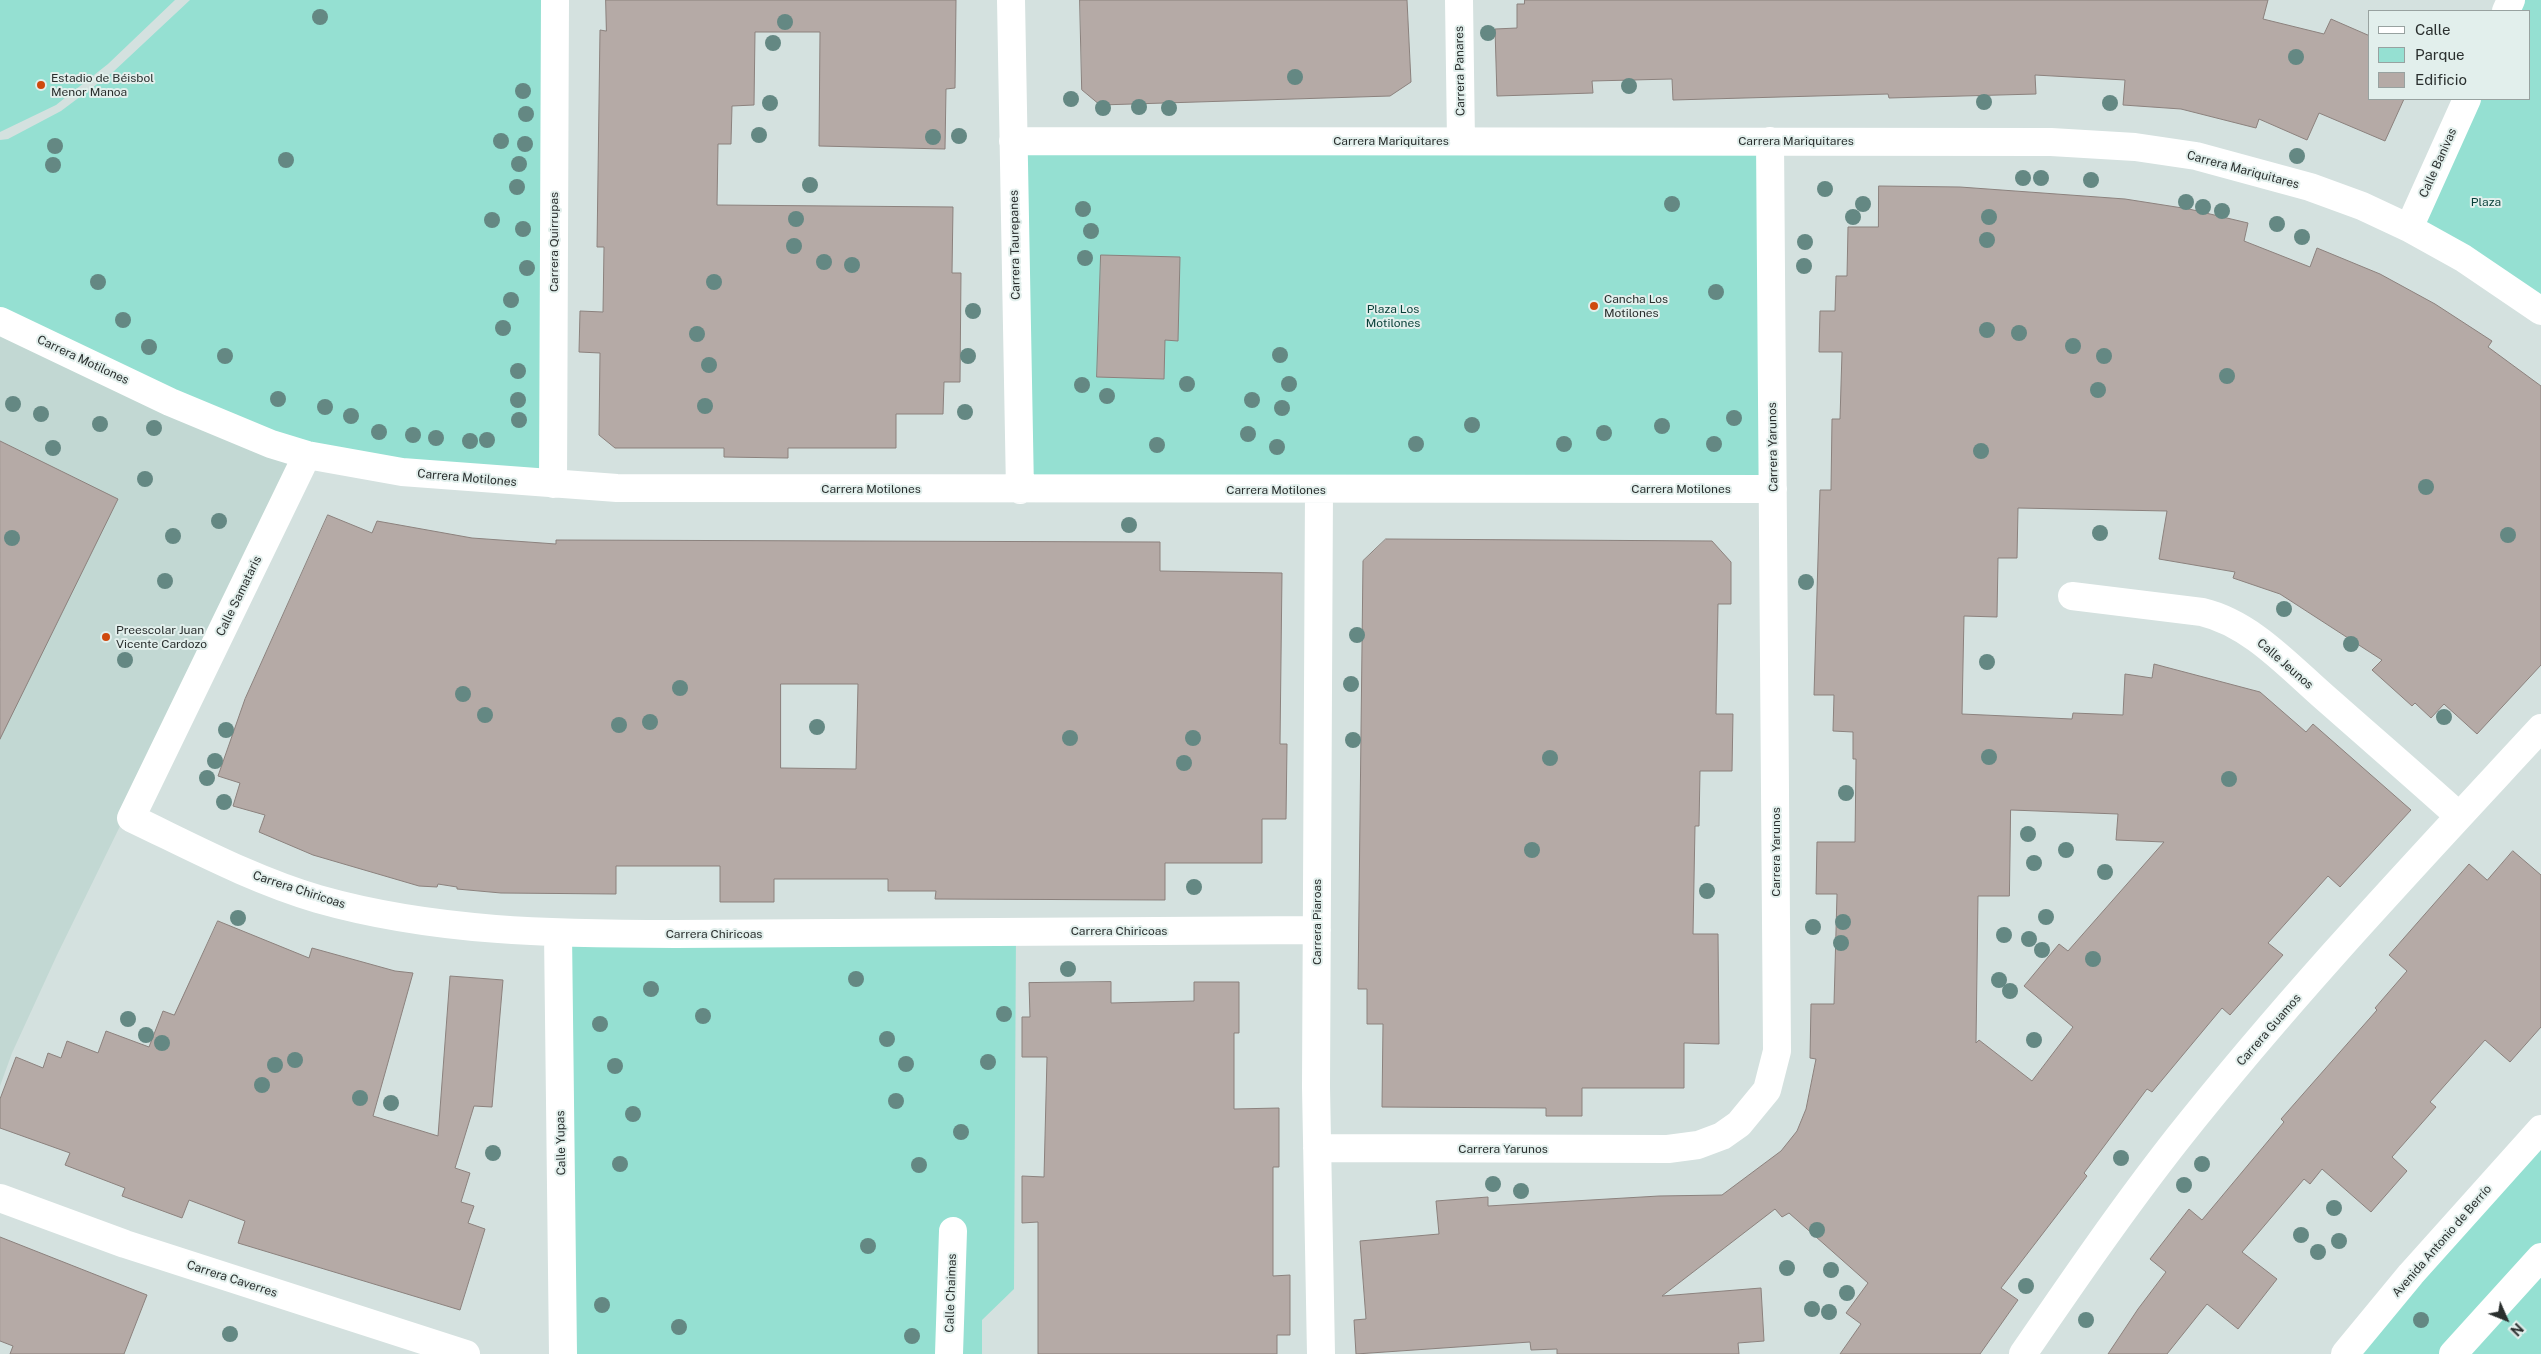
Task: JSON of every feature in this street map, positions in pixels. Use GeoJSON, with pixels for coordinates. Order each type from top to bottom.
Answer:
{"type":"FeatureCollection","features":[{"type":"Feature","properties":{"kind":"street","name":"Carrera Quirrupas"},"geometry":{"type":"LineString","coordinates":[[553,484],[555,0]]}},
{"type":"Feature","properties":{"kind":"street","name":"Carrera Taurepanes"},"geometry":{"type":"LineString","coordinates":[[1011,0],[1012,141],[1020,490]]}},
{"type":"Feature","properties":{"kind":"street","name":"Carrera Panares"},"geometry":{"type":"LineString","coordinates":[[1459,0],[1461,141]]}},
{"type":"Feature","properties":{"kind":"street","name":"Calle Banivas"},"geometry":{"type":"LineString","coordinates":[[2409,228],[2467,100]]}},
{"type":"Feature","properties":{"kind":"street","name":"Carrera Mariquitares"},"geometry":{"type":"LineString","coordinates":[[1012,141],[2051,142],[2136,147],[2196,156],[2253,170],[2362,206],[2409,228],[2463,258],[2541,311]]}},
{"type":"Feature","properties":{"kind":"street","name":"Carrera Yarunos"},"geometry":{"type":"LineString","coordinates":[[1317,1148],[1668,1149],[1698,1145],[1722,1136],[1739,1124],[1767,1090],[1777,1051],[1770,141]]}},
{"type":"Feature","properties":{"kind":"street","name":"Carrera Motilones"},"geometry":{"type":"LineString","coordinates":[[0,321],[234,430],[307,455],[402,472],[626,488],[1020,490],[1773,489]]}},
{"type":"Feature","properties":{"kind":"street","name":"Calle Samataris"},"geometry":{"type":"LineString","coordinates":[[131,818],[307,455]]}},
{"type":"Feature","properties":{"kind":"street","name":"Carrera Piaroas"},"geometry":{"type":"LineString","coordinates":[[1319,490],[1317,1148],[1321,1354]]}},
{"type":"Feature","properties":{"kind":"street","name":"Calle Jeunos"},"geometry":{"type":"LineString","coordinates":[[2072,596],[2202,612],[2215,615],[2241,628],[2283,660],[2460,816]]}},
{"type":"Feature","properties":{"kind":"street","name":"Carrera Guamos"},"geometry":{"type":"LineString","coordinates":[[2023,1354],[2110,1229],[2178,1138],[2359,926],[2541,728]]}},
{"type":"Feature","properties":{"kind":"street","name":"Carrera Chiricoas"},"geometry":{"type":"LineString","coordinates":[[131,818],[243,871],[318,899],[355,908],[501,930],[558,933],[675,934],[1317,930]]}},
{"type":"Feature","properties":{"kind":"street","name":"Calle Yupas"},"geometry":{"type":"LineString","coordinates":[[558,933],[563,1354]]}},
{"type":"Feature","properties":{"kind":"street","name":"Avenida Antonio de Berrío"},"geometry":{"type":"LineString","coordinates":[[2345,1354],[2411,1274],[2541,1129]]}},
{"type":"Feature","properties":{"kind":"street","name":"Carrera Caverres"},"geometry":{"type":"LineString","coordinates":[[0,1198],[125,1244],[466,1354]]}},
{"type":"Feature","properties":{"kind":"street","name":"Calle Chaimas"},"geometry":{"type":"LineString","coordinates":[[949,1354],[953,1231]]}},
{"type":"Feature","properties":{"kind":"street"},"geometry":{"type":"LineString","coordinates":[[2453,1354],[2541,1257]]}},
{"type":"Feature","properties":{"kind":"shaded area","name":"Preescolar Juan Vicente Cardozo"},"geometry":{"type":"Polygon","coordinates":[[[0,328],[299,460],[57,955],[12,1053],[0,1086],[0,328]]]}},
{"type":"Feature","properties":{"kind":"green space","name":"Estadio de Béisbol Menor Manoa"},"geometry":{"type":"Polygon","coordinates":[[[0,0],[175,0],[108,64],[56,105],[0,132],[0,0]]]}},
{"type":"Feature","properties":{"kind":"green space"},"geometry":{"type":"Polygon","coordinates":[[[190,0],[555,0],[553,484],[357,465],[0,321],[0,140],[8,139],[61,111],[113,72],[190,0]]]}},
{"type":"Feature","properties":{"kind":"green space","name":"Plaza"},"geometry":{"type":"Polygon","coordinates":[[[2515,0],[2541,0],[2541,306],[2414,226],[2471,100],[2531,100],[2531,10],[2510,10],[2515,0]]]}},
{"type":"Feature","properties":{"kind":"green space","name":"Plaza Los Motilones"},"geometry":{"type":"Polygon","coordinates":[[[1013,141],[1770,141],[1773,489],[1020,490],[1013,141]]]}},
{"type":"Feature","properties":{"kind":"green space"},"geometry":{"type":"Polygon","coordinates":[[[1016,930],[1014,1289],[982,1320],[982,1354],[563,1354],[558,933],[1016,930]]]}},
{"type":"Feature","properties":{"kind":"green space"},"geometry":{"type":"Polygon","coordinates":[[[2541,1129],[2541,1354],[2345,1354],[2541,1129]]]}},
{"type":"Feature","properties":{"kind":"building"},"geometry":{"type":"Polygon","coordinates":[[[606,0],[956,0],[955,88],[946,89],[945,149],[819,146],[820,32],[755,32],[754,105],[732,106],[731,144],[718,144],[717,205],[953,207],[952,273],[961,273],[960,382],[944,382],[943,414],[896,414],[896,448],[788,448],[788,458],[724,457],[724,448],[615,448],[599,435],[600,353],[579,352],[580,311],[603,312],[604,247],[597,247],[600,30],[606,31],[606,0]]]}},
{"type":"Feature","properties":{"kind":"building"},"geometry":{"type":"Polygon","coordinates":[[[1080,0],[1407,0],[1411,82],[1390,96],[1100,105],[1082,90],[1080,0]]]}},
{"type":"Feature","properties":{"kind":"building"},"geometry":{"type":"Polygon","coordinates":[[[1525,0],[2268,0],[2263,19],[2324,34],[2331,19],[2368,35],[2368,100],[2404,100],[2385,141],[2319,113],[2307,140],[2259,119],[2256,128],[2181,109],[2123,105],[2125,80],[2035,75],[2036,94],[1889,98],[1888,94],[1673,100],[1672,79],[1592,81],[1593,93],[1497,96],[1495,29],[1517,28],[1517,4],[1524,4],[1525,0]]]}},
{"type":"Feature","properties":{"kind":"building"},"geometry":{"type":"Polygon","coordinates":[[[1879,186],[1960,187],[2125,199],[2189,209],[2248,223],[2244,241],[2310,267],[2317,248],[2380,274],[2435,304],[2492,341],[2488,347],[2541,386],[2541,665],[2477,734],[2444,704],[2431,718],[2415,703],[2412,706],[2372,670],[2382,660],[2280,594],[2233,578],[2235,572],[2159,559],[2167,511],[2018,508],[2017,558],[1998,558],[1997,617],[1964,616],[1962,714],[2072,719],[2073,713],[2123,715],[2125,674],[2152,678],[2154,664],[2260,692],[2306,732],[2313,724],[2411,810],[2340,887],[2328,876],[2268,943],[2283,955],[2230,1015],[2222,1008],[2152,1092],[2147,1089],[2084,1173],[2087,1176],[2001,1288],[2018,1300],[1980,1354],[1840,1354],[1861,1324],[1846,1313],[1868,1283],[1789,1213],[1782,1217],[1775,1209],[1662,1296],[1761,1288],[1764,1341],[1738,1343],[1739,1354],[1557,1354],[1557,1349],[1531,1350],[1530,1342],[1356,1354],[1354,1320],[1366,1319],[1360,1241],[1439,1234],[1436,1201],[1488,1197],[1488,1206],[1659,1196],[1722,1195],[1781,1151],[1797,1131],[1806,1109],[1816,1059],[1810,1058],[1811,1004],[1834,1004],[1837,894],[1816,894],[1817,842],[1855,842],[1856,759],[1853,759],[1853,732],[1833,731],[1834,695],[1814,695],[1820,490],[1831,490],[1832,419],[1840,419],[1842,352],[1819,352],[1820,311],[1835,311],[1836,276],[1847,276],[1848,227],[1878,227],[1879,186]],[[2011,810],[2009,896],[1978,896],[1976,1043],[1979,1040],[2032,1081],[2073,1027],[2024,986],[2059,944],[2068,951],[2164,842],[2116,840],[2118,814],[2011,810]]]}},
{"type":"Feature","properties":{"kind":"building"},"geometry":{"type":"Polygon","coordinates":[[[1101,255],[1180,257],[1178,341],[1165,340],[1164,379],[1097,377],[1101,255]]]}},
{"type":"Feature","properties":{"kind":"building"},"geometry":{"type":"Polygon","coordinates":[[[0,441],[118,499],[0,739],[0,441]]]}},
{"type":"Feature","properties":{"kind":"building"},"geometry":{"type":"Polygon","coordinates":[[[328,515],[372,533],[377,521],[472,538],[556,544],[556,540],[1160,542],[1160,571],[1282,573],[1280,744],[1287,744],[1286,819],[1262,819],[1262,863],[1165,863],[1165,900],[935,899],[936,891],[888,891],[888,879],[774,879],[774,902],[720,902],[720,866],[616,866],[616,894],[501,893],[457,889],[457,887],[438,884],[437,887],[419,886],[313,855],[259,832],[265,815],[233,806],[240,783],[218,776],[245,699],[328,515]],[[781,684],[781,768],[856,769],[858,684],[781,684]]]}},
{"type":"Feature","properties":{"kind":"building"},"geometry":{"type":"Polygon","coordinates":[[[1386,539],[1712,541],[1731,562],[1731,604],[1718,604],[1716,714],[1733,714],[1732,771],[1700,771],[1699,826],[1695,826],[1693,934],[1718,934],[1719,1044],[1684,1043],[1684,1088],[1582,1088],[1582,1116],[1546,1116],[1546,1108],[1382,1107],[1383,1024],[1367,1024],[1367,989],[1358,989],[1363,561],[1386,539]]]}},
{"type":"Feature","properties":{"kind":"building"},"geometry":{"type":"Polygon","coordinates":[[[2513,851],[2541,875],[2541,1027],[2510,1062],[2485,1040],[2430,1102],[2436,1107],[2392,1157],[2407,1171],[2371,1212],[2322,1169],[2310,1184],[2304,1179],[2242,1252],[2277,1279],[2238,1329],[2207,1304],[2167,1354],[2108,1354],[2166,1272],[2150,1259],[2189,1209],[2202,1220],[2284,1122],[2281,1119],[2377,1010],[2375,1008],[2407,971],[2389,955],[2469,864],[2487,880],[2513,851]]]}},
{"type":"Feature","properties":{"kind":"building"},"geometry":{"type":"Polygon","coordinates":[[[218,921],[309,958],[312,948],[395,971],[413,973],[373,1116],[438,1136],[450,976],[503,980],[492,1107],[474,1106],[455,1168],[470,1173],[461,1202],[474,1206],[468,1223],[485,1229],[460,1310],[238,1243],[245,1221],[189,1200],[182,1218],[122,1196],[125,1188],[65,1165],[70,1153],[0,1128],[0,1099],[16,1057],[43,1068],[48,1053],[61,1058],[67,1041],[98,1053],[106,1031],[149,1047],[163,1011],[174,1015],[218,921]]]}},
{"type":"Feature","properties":{"kind":"building"},"geometry":{"type":"Polygon","coordinates":[[[1111,982],[1111,1003],[1194,1001],[1194,982],[1239,982],[1239,1033],[1234,1033],[1234,1109],[1279,1108],[1279,1167],[1273,1167],[1273,1276],[1290,1275],[1290,1335],[1277,1335],[1277,1354],[1038,1354],[1038,1222],[1022,1223],[1022,1176],[1044,1177],[1047,1057],[1022,1057],[1022,1017],[1030,1017],[1029,983],[1111,982]]]}},
{"type":"Feature","properties":{"kind":"building"},"geometry":{"type":"Polygon","coordinates":[[[0,1237],[147,1295],[124,1354],[10,1354],[13,1346],[0,1341],[0,1237]]]}},
{"type":"Feature","properties":{"kind":"place","name":"Estadio de Béisbol Menor Manoa"},"geometry":{"type":"Point","coordinates":[41,85]}},
{"type":"Feature","properties":{"kind":"place","name":"Cancha Los Motilones"},"geometry":{"type":"Point","coordinates":[1594,306]}},
{"type":"Feature","properties":{"kind":"place","name":"Preescolar Juan Vicente Cardozo"},"geometry":{"type":"Point","coordinates":[106,637]}}]}
